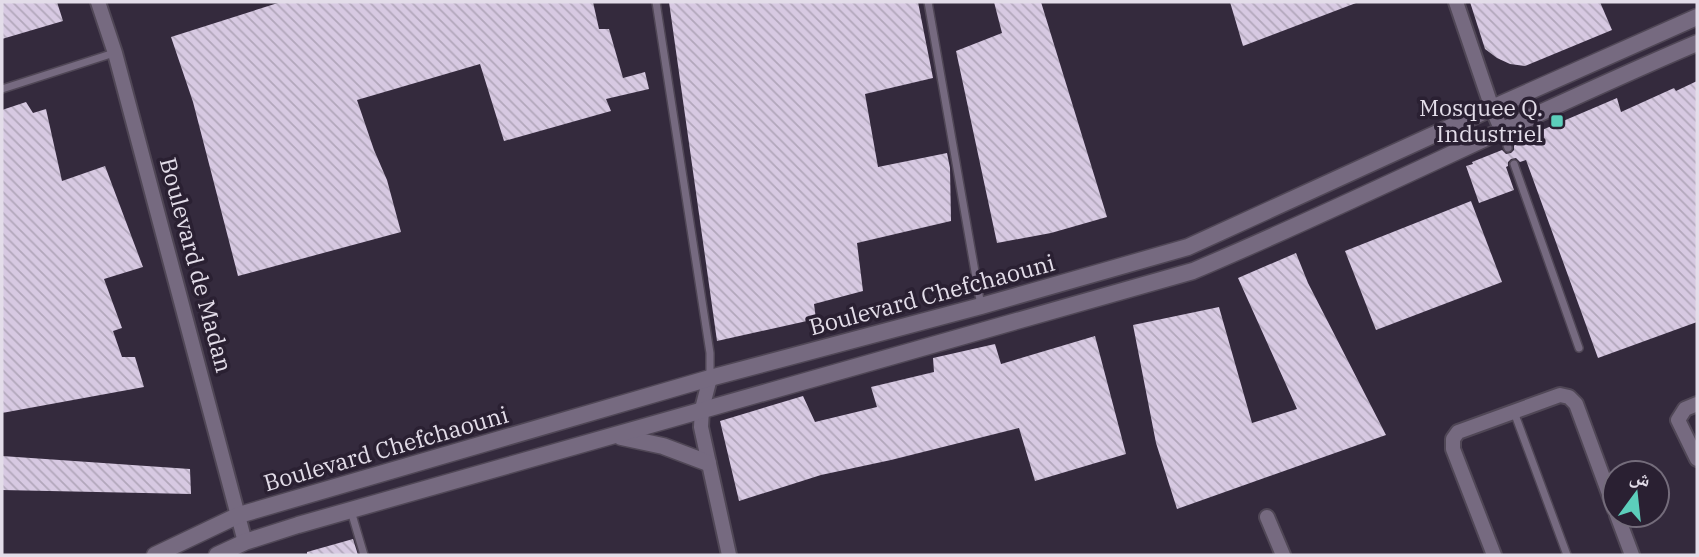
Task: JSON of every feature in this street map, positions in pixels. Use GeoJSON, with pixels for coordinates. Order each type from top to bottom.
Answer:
{"type":"FeatureCollection","features":[{"type":"Feature","properties":{"kind":"street","name":"Boulevard de Madan"},"geometry":{"type":"LineString","coordinates":[[98,2],[115,53],[245,542]]}},
{"type":"Feature","properties":{"kind":"street"},"geometry":{"type":"LineString","coordinates":[[1456,2],[1502,131]]}},
{"type":"Feature","properties":{"kind":"street","name":"Boulevard Chefchaouni"},"geometry":{"type":"LineString","coordinates":[[155,555],[239,515],[710,378],[981,306],[1188,247],[1697,17]]}},
{"type":"Feature","properties":{"kind":"street","name":"Boulevard Chefchaouni"},"geometry":{"type":"LineString","coordinates":[[224,554],[245,542],[351,510],[1193,271],[1697,43]]}},
{"type":"Feature","properties":{"kind":"street"},"geometry":{"type":"LineString","coordinates":[[710,378],[702,409],[701,428],[726,554]]}},
{"type":"Feature","properties":{"kind":"street"},"geometry":{"type":"LineString","coordinates":[[1494,555],[1453,449],[1452,444],[1458,432],[1560,395],[1569,397],[1573,400],[1601,473]]}},
{"type":"Feature","properties":{"kind":"street"},"geometry":{"type":"LineString","coordinates":[[1697,404],[1685,409],[1678,420],[1697,459]]}},
{"type":"Feature","properties":{"kind":"street"},"geometry":{"type":"LineString","coordinates":[[615,436],[663,446],[708,463]]}},
{"type":"Feature","properties":{"kind":"street"},"geometry":{"type":"LineString","coordinates":[[460,451],[469,477]]}},
{"type":"Feature","properties":{"kind":"street"},"geometry":{"type":"LineString","coordinates":[[1267,517],[1283,555]]}},
{"type":"Feature","properties":{"kind":"street"},"geometry":{"type":"LineString","coordinates":[[1622,529],[1632,555]]}},
{"type":"Feature","properties":{"kind":"lane"},"geometry":{"type":"LineString","coordinates":[[656,2],[710,353],[710,378]]}},
{"type":"Feature","properties":{"kind":"lane"},"geometry":{"type":"LineString","coordinates":[[928,2],[981,306]]}},
{"type":"Feature","properties":{"kind":"lane"},"geometry":{"type":"LineString","coordinates":[[2,89],[115,53]]}},
{"type":"Feature","properties":{"kind":"lane"},"geometry":{"type":"LineString","coordinates":[[1502,131],[1508,148]]}},
{"type":"Feature","properties":{"kind":"lane"},"geometry":{"type":"LineString","coordinates":[[1514,164],[1579,348]]}},
{"type":"Feature","properties":{"kind":"lane"},"geometry":{"type":"LineString","coordinates":[[1514,412],[1567,555]]}},
{"type":"Feature","properties":{"kind":"lane"},"geometry":{"type":"LineString","coordinates":[[351,510],[364,555]]}},
{"type":"Feature","properties":{"kind":"building"},"geometry":{"type":"Polygon","coordinates":[[[2,2],[57,2],[63,21],[2,39],[2,2]]]}},
{"type":"Feature","properties":{"kind":"building"},"geometry":{"type":"Polygon","coordinates":[[[281,2],[593,2],[599,29],[609,29],[623,78],[645,72],[649,89],[606,99],[611,111],[504,141],[480,64],[357,100],[387,180],[401,232],[238,276],[193,102],[171,37],[281,2]]]}},
{"type":"Feature","properties":{"kind":"building"},"geometry":{"type":"Polygon","coordinates":[[[669,2],[918,2],[933,78],[865,94],[878,167],[947,153],[950,168],[951,221],[857,243],[863,291],[814,304],[816,319],[717,341],[669,2]]]}},
{"type":"Feature","properties":{"kind":"building"},"geometry":{"type":"Polygon","coordinates":[[[994,2],[1041,2],[1107,217],[1051,233],[997,243],[956,51],[1002,33],[994,2]]]}},
{"type":"Feature","properties":{"kind":"building"},"geometry":{"type":"Polygon","coordinates":[[[1230,2],[1356,2],[1356,3],[1243,46],[1230,2]]]}},
{"type":"Feature","properties":{"kind":"building"},"geometry":{"type":"Polygon","coordinates":[[[1470,2],[1600,2],[1612,30],[1525,66],[1510,64],[1485,49],[1470,2]]]}},
{"type":"Feature","properties":{"kind":"building"},"geometry":{"type":"Polygon","coordinates":[[[1697,81],[1697,322],[1598,358],[1526,160],[1520,162],[1516,158],[1511,159],[1506,167],[1514,190],[1479,203],[1466,166],[1502,150],[1506,154],[1511,153],[1514,145],[1529,138],[1528,136],[1617,98],[1621,112],[1674,88],[1676,91],[1697,81]]]}},
{"type":"Feature","properties":{"kind":"building"},"geometry":{"type":"Polygon","coordinates":[[[26,102],[33,113],[46,109],[62,181],[105,166],[143,267],[104,279],[122,328],[113,331],[122,357],[135,357],[144,387],[2,413],[2,110],[26,102]]]}},
{"type":"Feature","properties":{"kind":"building"},"geometry":{"type":"Polygon","coordinates":[[[1471,201],[1502,282],[1376,330],[1345,251],[1471,201]]]}},
{"type":"Feature","properties":{"kind":"building"},"geometry":{"type":"Polygon","coordinates":[[[1296,253],[1308,283],[1386,435],[1177,509],[1156,443],[1133,325],[1219,307],[1252,423],[1297,409],[1238,278],[1296,253]]]}},
{"type":"Feature","properties":{"kind":"building"},"geometry":{"type":"Polygon","coordinates":[[[1095,336],[1126,454],[1035,481],[1019,428],[821,475],[739,501],[720,421],[803,396],[815,422],[877,407],[871,387],[934,372],[933,358],[995,344],[1001,364],[1095,336]]]}},
{"type":"Feature","properties":{"kind":"building"},"geometry":{"type":"Polygon","coordinates":[[[2,456],[190,469],[191,494],[2,490],[2,456]]]}},
{"type":"Feature","properties":{"kind":"building"},"geometry":{"type":"Polygon","coordinates":[[[353,539],[358,555],[307,555],[307,552],[353,539]]]}},
{"type":"Feature","properties":{"kind":"place","name":"Mosquee Q. Industriel"},"geometry":{"type":"Point","coordinates":[1557,121]}}]}
